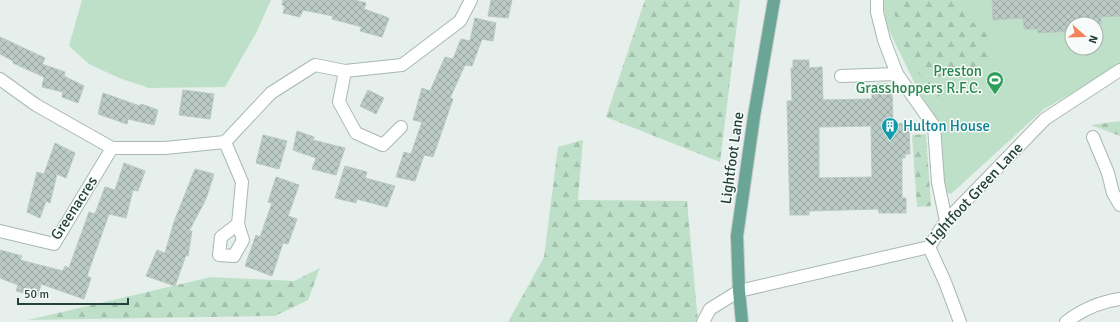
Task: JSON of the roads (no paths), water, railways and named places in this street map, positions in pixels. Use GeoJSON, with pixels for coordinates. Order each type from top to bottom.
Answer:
{"type":"FeatureCollection","features":[{"type":"Feature","properties":{"kind":"main road","name":"Lightfoot Lane"},"geometry":{"type":"LineString","coordinates":[[742,322],[738,291],[737,236],[754,116],[774,0]]}},
{"type":"Feature","properties":{"kind":"street"},"geometry":{"type":"LineString","coordinates":[[0,79],[36,105],[112,148],[165,148],[225,142],[271,93],[315,66],[345,71],[402,65],[460,21],[471,0]]}},
{"type":"Feature","properties":{"kind":"street"},"geometry":{"type":"LineString","coordinates":[[877,0],[877,12],[884,40],[897,74],[934,126],[938,182],[946,221]]}},
{"type":"Feature","properties":{"kind":"street","name":"Lightfoot Green Lane"},"geometry":{"type":"LineString","coordinates":[[703,322],[710,309],[738,291],[928,247],[946,221],[1045,119],[1120,70]]}},
{"type":"Feature","properties":{"kind":"street"},"geometry":{"type":"LineString","coordinates":[[345,71],[339,102],[356,133],[383,145],[401,127]]}},
{"type":"Feature","properties":{"kind":"street"},"geometry":{"type":"LineString","coordinates":[[841,76],[897,74]]}},
{"type":"Feature","properties":{"kind":"street"},"geometry":{"type":"LineString","coordinates":[[1093,137],[1108,173],[1113,193],[1120,206]]}},
{"type":"Feature","properties":{"kind":"street"},"geometry":{"type":"LineString","coordinates":[[225,142],[242,182],[238,224]]}},
{"type":"Feature","properties":{"kind":"street","name":"Greenacres"},"geometry":{"type":"LineString","coordinates":[[0,231],[54,244],[112,148]]}},
{"type":"Feature","properties":{"kind":"street"},"geometry":{"type":"LineString","coordinates":[[928,247],[946,282],[960,322]]}},
{"type":"Feature","properties":{"kind":"street"},"geometry":{"type":"LineString","coordinates":[[1066,322],[1081,311],[1103,301],[1120,299]]}},
{"type":"Feature","properties":{"kind":"place","name":"Preston Grasshoppers R.F.C."},"geometry":{"type":"Point","coordinates":[995,95]}},
{"type":"Feature","properties":{"kind":"place","name":"Hulton House"},"geometry":{"type":"Point","coordinates":[890,141]}}]}
